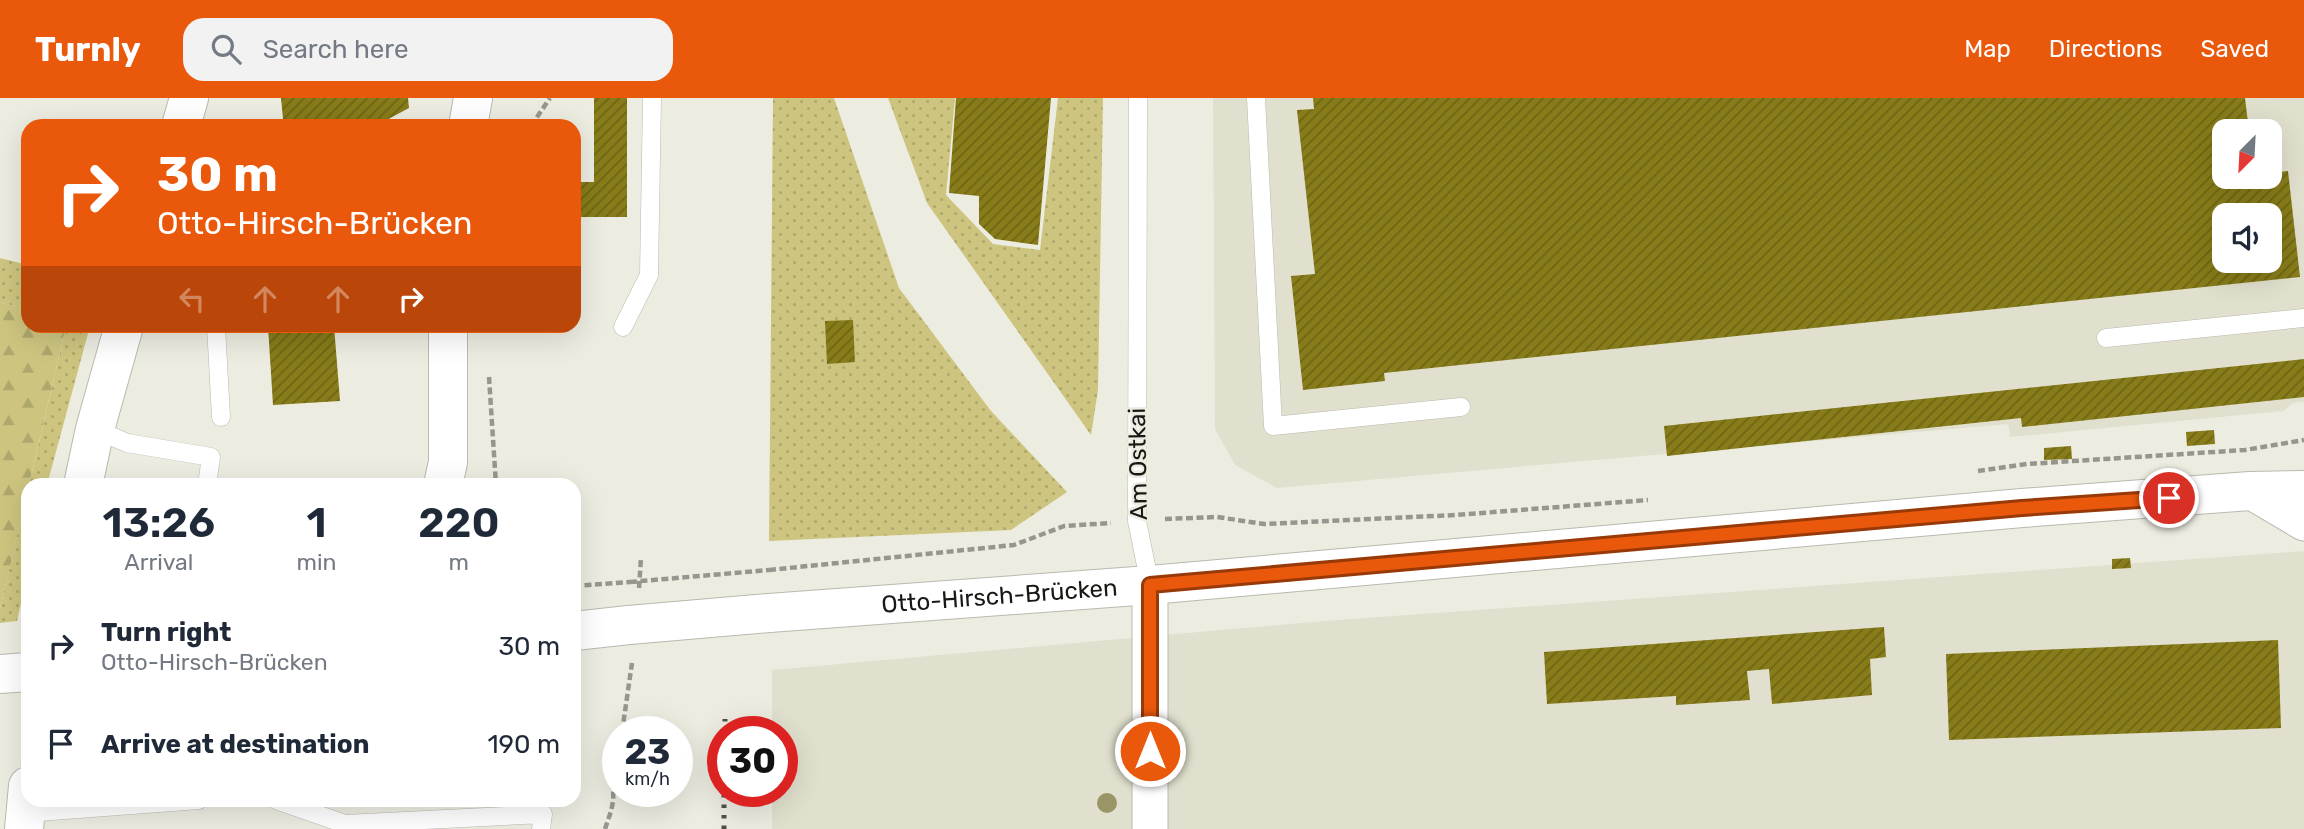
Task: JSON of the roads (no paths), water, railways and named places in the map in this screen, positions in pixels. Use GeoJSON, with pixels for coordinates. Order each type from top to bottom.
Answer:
{"type":"FeatureCollection","features":[{"type":"Feature","properties":{"kind":"main road"},"geometry":{"type":"LineString","coordinates":[[183,119],[189,98]]}},
{"type":"Feature","properties":{"kind":"main road"},"geometry":{"type":"LineString","coordinates":[[469,119],[472,98]]}},
{"type":"Feature","properties":{"kind":"main road"},"geometry":{"type":"LineString","coordinates":[[84,478],[95,429],[122,333]]}},
{"type":"Feature","properties":{"kind":"main road"},"geometry":{"type":"LineString","coordinates":[[448,333],[449,477]]}},
{"type":"Feature","properties":{"kind":"main road","name":"Otto-Hirsch-Brücken"},"geometry":{"type":"LineString","coordinates":[[581,630],[769,613],[1150,585],[2022,508],[2304,490]]}},
{"type":"Feature","properties":{"kind":"main road"},"geometry":{"type":"LineString","coordinates":[[0,674],[21,672]]}},
{"type":"Feature","properties":{"kind":"street"},"geometry":{"type":"LineString","coordinates":[[2250,492],[2304,523]]}},
{"type":"Feature","properties":{"kind":"street","name":"Am Ostkai"},"geometry":{"type":"LineString","coordinates":[[1150,585],[1150,829]]}},
{"type":"Feature","properties":{"kind":"lane"},"geometry":{"type":"LineString","coordinates":[[623,327],[649,275],[652,98]]}},
{"type":"Feature","properties":{"kind":"lane","name":"Am Ostkai"},"geometry":{"type":"LineString","coordinates":[[1138,98],[1137,521],[1150,585]]}},
{"type":"Feature","properties":{"kind":"lane"},"geometry":{"type":"LineString","coordinates":[[1256,98],[1272,426],[1461,407]]}},
{"type":"Feature","properties":{"kind":"lane"},"geometry":{"type":"LineString","coordinates":[[2106,338],[2304,318]]}},
{"type":"Feature","properties":{"kind":"lane"},"geometry":{"type":"LineString","coordinates":[[216,333],[221,417]]}},
{"type":"Feature","properties":{"kind":"lane"},"geometry":{"type":"LineString","coordinates":[[95,429],[127,443],[211,457],[208,478]]}},
{"type":"Feature","properties":{"kind":"lane"},"geometry":{"type":"LineString","coordinates":[[26,809],[64,807]]}},
{"type":"Feature","properties":{"kind":"lane"},"geometry":{"type":"LineString","coordinates":[[296,807],[345,824],[543,814],[541,829]]}},
{"type":"Feature","properties":{"kind":"railway"},"geometry":{"type":"LineString","coordinates":[[724,807],[724,829]]}}]}
